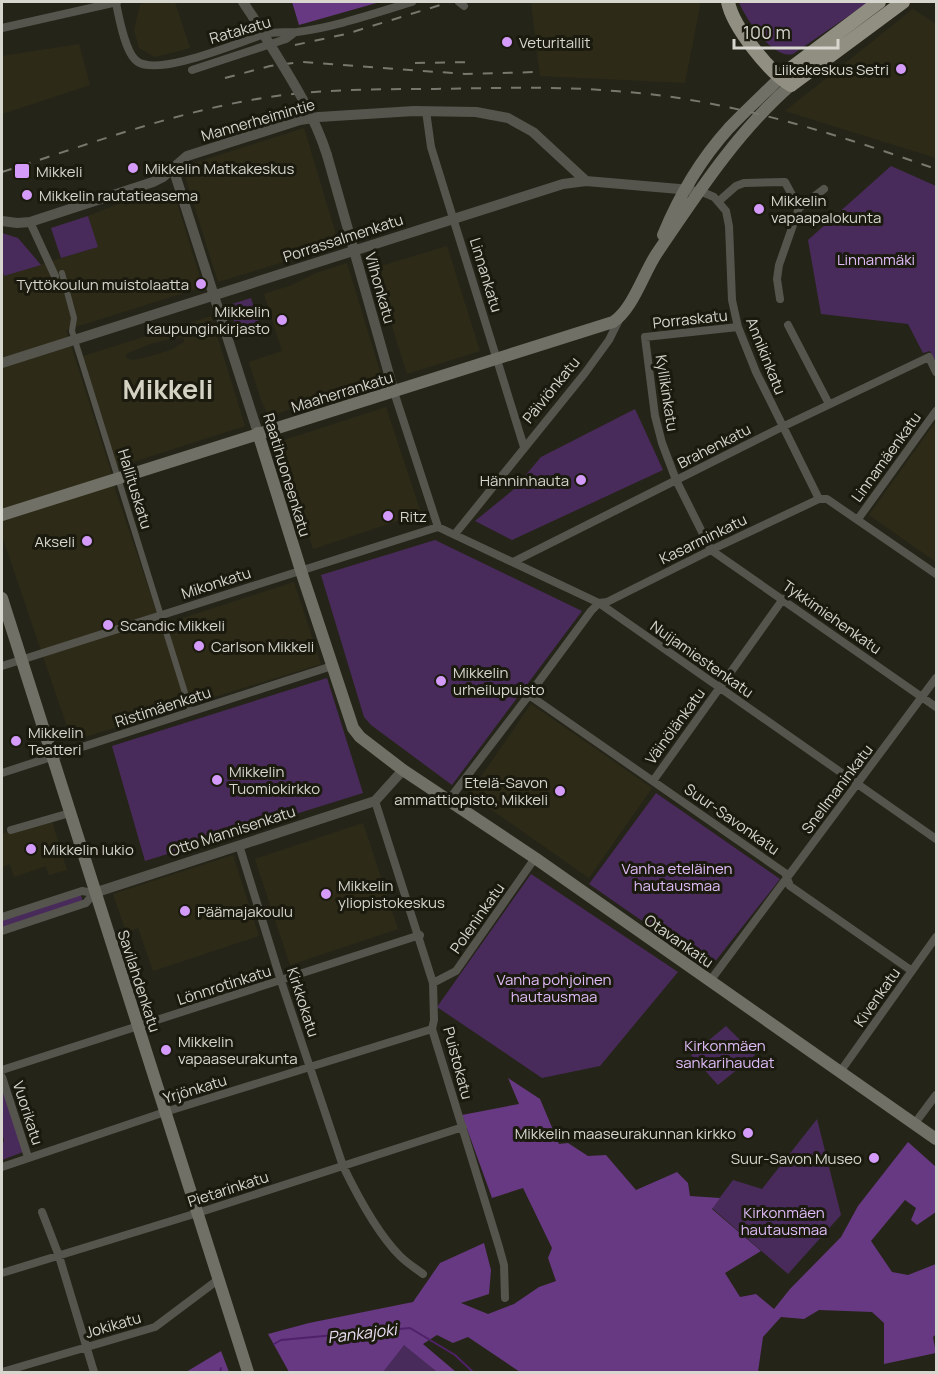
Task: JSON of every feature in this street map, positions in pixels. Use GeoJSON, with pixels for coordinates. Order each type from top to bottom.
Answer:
{"type":"FeatureCollection","features":[{"type":"Feature","properties":{"kind":"highway"},"geometry":{"type":"LineString","coordinates":[[728,2],[734,20],[749,41],[786,79]]}},
{"type":"Feature","properties":{"kind":"highway"},"geometry":{"type":"LineString","coordinates":[[735,2],[741,17],[786,79]]}},
{"type":"Feature","properties":{"kind":"highway"},"geometry":{"type":"LineString","coordinates":[[786,79],[879,2]]}},
{"type":"Feature","properties":{"kind":"highway"},"geometry":{"type":"LineString","coordinates":[[786,79],[903,2]]}},
{"type":"Feature","properties":{"kind":"main road","name":"Päiviönkatu"},"geometry":{"type":"LineString","coordinates":[[655,256],[675,205],[727,130],[786,79]]}},
{"type":"Feature","properties":{"kind":"main road","name":"Päiviönkatu"},"geometry":{"type":"LineString","coordinates":[[621,317],[655,256],[700,191],[739,139],[773,101],[786,79]]}},
{"type":"Feature","properties":{"kind":"main road","name":"Maaherrankatu"},"geometry":{"type":"LineString","coordinates":[[2,515],[613,322],[621,317]]}},
{"type":"Feature","properties":{"kind":"main road","name":"Raatihuoneenkatu"},"geometry":{"type":"LineString","coordinates":[[258,433],[353,728],[403,771]]}},
{"type":"Feature","properties":{"kind":"main road","name":"Savilahdenkatu"},"geometry":{"type":"LineString","coordinates":[[2,598],[94,893],[248,1370]]}},
{"type":"Feature","properties":{"kind":"main road","name":"Otavankatu"},"geometry":{"type":"LineString","coordinates":[[403,771],[451,796],[535,858],[713,977],[840,1072],[936,1138]]}},
{"type":"Feature","properties":{"kind":"street","name":"Ratakatu"},"geometry":{"type":"LineString","coordinates":[[117,2],[130,53],[136,61],[146,65],[168,64],[198,57],[268,33],[297,32],[412,2]]}},
{"type":"Feature","properties":{"kind":"street"},"geometry":{"type":"LineString","coordinates":[[2,28],[117,2]]}},
{"type":"Feature","properties":{"kind":"street","name":"Vilhonkatu"},"geometry":{"type":"LineString","coordinates":[[243,2],[307,105],[319,129],[394,392],[438,527]]}},
{"type":"Feature","properties":{"kind":"street"},"geometry":{"type":"LineString","coordinates":[[192,70],[286,39],[297,32]]}},
{"type":"Feature","properties":{"kind":"street","name":"Mannerheimintie"},"geometry":{"type":"LineString","coordinates":[[2,221],[30,222],[153,182],[163,177],[187,156],[300,120],[341,115],[426,111],[476,112],[508,118],[534,132],[586,181]]}},
{"type":"Feature","properties":{"kind":"street","name":"Linnankatu"},"geometry":{"type":"LineString","coordinates":[[426,111],[431,147],[524,447]]}},
{"type":"Feature","properties":{"kind":"street","name":"Raatihuoneenkatu"},"geometry":{"type":"LineString","coordinates":[[173,168],[258,433]]}},
{"type":"Feature","properties":{"kind":"street","name":"Porrassalmenkatu"},"geometry":{"type":"LineString","coordinates":[[2,363],[559,185],[586,181],[700,191]]}},
{"type":"Feature","properties":{"kind":"street"},"geometry":{"type":"LineString","coordinates":[[700,191],[719,201],[736,186],[744,183],[785,182],[799,208]]}},
{"type":"Feature","properties":{"kind":"street"},"geometry":{"type":"LineString","coordinates":[[780,299],[777,279],[779,265],[799,208],[824,189]]}},
{"type":"Feature","properties":{"kind":"street","name":"Annikinkatu"},"geometry":{"type":"LineString","coordinates":[[719,201],[726,211],[729,225],[732,300],[738,327],[782,427],[819,499]]}},
{"type":"Feature","properties":{"kind":"street","name":"Hallituskatu"},"geometry":{"type":"LineString","coordinates":[[30,222],[59,274],[74,318],[72,331],[191,712]]}},
{"type":"Feature","properties":{"kind":"street","name":"Päiviönkatu"},"geometry":{"type":"LineString","coordinates":[[455,534],[591,364],[609,340],[621,317]]}},
{"type":"Feature","properties":{"kind":"street"},"geometry":{"type":"LineString","coordinates":[[788,325],[829,404]]}},
{"type":"Feature","properties":{"kind":"street","name":"Porraskatu"},"geometry":{"type":"LineString","coordinates":[[645,337],[738,327]]}},
{"type":"Feature","properties":{"kind":"street","name":"Kyllikinkatu"},"geometry":{"type":"LineString","coordinates":[[645,337],[655,416],[662,444],[676,480],[711,550]]}},
{"type":"Feature","properties":{"kind":"street","name":"Brahenkatu"},"geometry":{"type":"LineString","coordinates":[[513,562],[782,427],[929,357],[936,372]]}},
{"type":"Feature","properties":{"kind":"street","name":"Linnamäenkatu"},"geometry":{"type":"LineString","coordinates":[[858,519],[936,411]]}},
{"type":"Feature","properties":{"kind":"street"},"geometry":{"type":"LineString","coordinates":[[819,499],[828,499],[936,574]]}},
{"type":"Feature","properties":{"kind":"street","name":"Kasarminkatu"},"geometry":{"type":"LineString","coordinates":[[599,603],[607,602],[819,499]]}},
{"type":"Feature","properties":{"kind":"street","name":"Nuijamiestenkatu"},"geometry":{"type":"LineString","coordinates":[[438,527],[599,603],[936,839]]}},
{"type":"Feature","properties":{"kind":"street","name":"Mikonkatu"},"geometry":{"type":"LineString","coordinates":[[2,666],[438,527]]}},
{"type":"Feature","properties":{"kind":"street","name":"Tykkimiehenkatu"},"geometry":{"type":"LineString","coordinates":[[711,550],[936,707]]}},
{"type":"Feature","properties":{"kind":"street","name":"Väinölänkatu"},"geometry":{"type":"LineString","coordinates":[[653,781],[783,599]]}},
{"type":"Feature","properties":{"kind":"street"},"geometry":{"type":"LineString","coordinates":[[451,796],[599,603]]}},
{"type":"Feature","properties":{"kind":"street","name":"Ristimäenkatu"},"geometry":{"type":"LineString","coordinates":[[2,773],[332,666]]}},
{"type":"Feature","properties":{"kind":"street","name":"Snellmaninkatu"},"geometry":{"type":"LineString","coordinates":[[713,977],[936,678]]}},
{"type":"Feature","properties":{"kind":"street","name":"Suur-Savonkatu"},"geometry":{"type":"LineString","coordinates":[[529,695],[785,873],[790,886],[912,971]]}},
{"type":"Feature","properties":{"kind":"street","name":"Otto Mannisenkatu"},"geometry":{"type":"LineString","coordinates":[[94,893],[375,801],[403,771]]}},
{"type":"Feature","properties":{"kind":"street","name":"Puistokatu"},"geometry":{"type":"LineString","coordinates":[[375,801],[434,983],[432,1029],[504,1265],[505,1298]]}},
{"type":"Feature","properties":{"kind":"street"},"geometry":{"type":"LineString","coordinates":[[11,830],[70,813]]}},
{"type":"Feature","properties":{"kind":"street","name":"Kirkkokatu"},"geometry":{"type":"LineString","coordinates":[[239,845],[281,981],[343,1166],[351,1184],[391,1246],[423,1274]]}},
{"type":"Feature","properties":{"kind":"street","name":"Poleninkatu"},"geometry":{"type":"LineString","coordinates":[[434,983],[456,971],[535,858]]}},
{"type":"Feature","properties":{"kind":"street"},"geometry":{"type":"LineString","coordinates":[[2,917],[82,891],[94,893],[86,903],[2,930]]}},
{"type":"Feature","properties":{"kind":"street","name":"Lönnrotinkatu"},"geometry":{"type":"LineString","coordinates":[[2,1070],[420,935]]}},
{"type":"Feature","properties":{"kind":"street","name":"Kivenkatu"},"geometry":{"type":"LineString","coordinates":[[840,1072],[936,937]]}},
{"type":"Feature","properties":{"kind":"street","name":"Yrjönkatu"},"geometry":{"type":"LineString","coordinates":[[2,1167],[165,1112],[432,1029]]}},
{"type":"Feature","properties":{"kind":"street","name":"Vuorikatu"},"geometry":{"type":"LineString","coordinates":[[2,1077],[28,1157]]}},
{"type":"Feature","properties":{"kind":"street"},"geometry":{"type":"LineString","coordinates":[[915,1123],[936,1095]]}},
{"type":"Feature","properties":{"kind":"street","name":"Pietarinkatu"},"geometry":{"type":"LineString","coordinates":[[2,1273],[198,1213],[463,1127]]}},
{"type":"Feature","properties":{"kind":"street"},"geometry":{"type":"LineString","coordinates":[[42,1212],[59,1256],[94,1372]]}},
{"type":"Feature","properties":{"kind":"street","name":"Jokikatu"},"geometry":{"type":"LineString","coordinates":[[2,1372],[155,1327],[219,1279]]}},
{"type":"Feature","properties":{"kind":"shaded area"},"geometry":{"type":"Polygon","coordinates":[[[146,2],[175,2],[190,48],[155,57],[139,48],[134,30],[140,5],[146,2]]]}},
{"type":"Feature","properties":{"kind":"shaded area"},"geometry":{"type":"Polygon","coordinates":[[[292,2],[380,2],[299,25],[292,2]]]}},
{"type":"Feature","properties":{"kind":"shaded area"},"geometry":{"type":"Polygon","coordinates":[[[531,2],[699,2],[685,83],[540,76],[531,2]]]}},
{"type":"Feature","properties":{"kind":"shaded area"},"geometry":{"type":"Polygon","coordinates":[[[913,9],[936,24],[936,158],[785,111],[913,9]]]}},
{"type":"Feature","properties":{"kind":"shaded area"},"geometry":{"type":"Polygon","coordinates":[[[79,44],[90,85],[2,114],[2,56],[79,44]]]}},
{"type":"Feature","properties":{"kind":"shaded area"},"geometry":{"type":"Polygon","coordinates":[[[304,128],[339,245],[218,282],[182,167],[304,128]]]}},
{"type":"Feature","properties":{"kind":"shaded area"},"geometry":{"type":"Polygon","coordinates":[[[173,190],[203,287],[66,330],[116,492],[161,625],[294,582],[321,664],[72,741],[2,536],[2,269],[4,276],[97,247],[88,216],[121,203],[126,205],[173,190]]]}},
{"type":"Feature","properties":{"kind":"shaded area"},"geometry":{"type":"Polygon","coordinates":[[[447,246],[480,351],[407,374],[374,268],[447,246]]]}},
{"type":"Feature","properties":{"kind":"shaded area"},"geometry":{"type":"Polygon","coordinates":[[[347,263],[383,381],[269,416],[261,400],[249,362],[282,351],[264,294],[347,263]]]}},
{"type":"Feature","properties":{"kind":"shaded area"},"geometry":{"type":"Polygon","coordinates":[[[211,316],[245,426],[114,468],[80,357],[211,316]],[[178,337],[150,344],[128,353],[125,357],[131,360],[140,359],[171,350],[184,342],[184,338],[178,337]]]}},
{"type":"Feature","properties":{"kind":"shaded area"},"geometry":{"type":"Polygon","coordinates":[[[386,407],[421,513],[313,549],[278,442],[386,407]]]}},
{"type":"Feature","properties":{"kind":"shaded area"},"geometry":{"type":"Polygon","coordinates":[[[936,421],[936,562],[869,515],[936,421]]]}},
{"type":"Feature","properties":{"kind":"shaded area","name":"Etelä-Savon ammattiopisto, Mikkeli"},"geometry":{"type":"Polygon","coordinates":[[[531,704],[652,788],[589,878],[469,794],[531,704]]]}},
{"type":"Feature","properties":{"kind":"shaded area","name":"Mikkelin lukio"},"geometry":{"type":"Polygon","coordinates":[[[51,818],[67,870],[49,875],[46,866],[14,877],[10,864],[2,867],[2,834],[51,818]]]}},
{"type":"Feature","properties":{"kind":"shaded area","name":"Mikkelin yliopistokeskus"},"geometry":{"type":"Polygon","coordinates":[[[363,823],[398,929],[290,965],[255,859],[363,823]]]}},
{"type":"Feature","properties":{"kind":"shaded area","name":"Päämajakoulu"},"geometry":{"type":"Polygon","coordinates":[[[233,855],[259,936],[153,971],[138,928],[126,932],[113,894],[233,855]]]}},
{"type":"Feature","properties":{"kind":"shaded area"},"geometry":{"type":"Polygon","coordinates":[[[508,1078],[540,1099],[559,1144],[568,1143],[588,1156],[606,1155],[636,1190],[677,1172],[688,1183],[690,1196],[720,1198],[712,1209],[761,1251],[725,1273],[740,1297],[756,1294],[774,1309],[790,1289],[841,1237],[858,1206],[908,1142],[936,1167],[936,1212],[917,1225],[911,1220],[916,1208],[905,1200],[871,1241],[892,1272],[908,1275],[936,1264],[936,1334],[933,1337],[936,1353],[884,1364],[884,1323],[872,1312],[819,1310],[804,1319],[781,1317],[763,1337],[758,1372],[520,1372],[468,1337],[453,1343],[437,1335],[423,1344],[456,1372],[437,1372],[404,1345],[383,1372],[289,1372],[268,1334],[309,1323],[413,1302],[440,1263],[484,1243],[491,1270],[489,1294],[461,1303],[488,1314],[514,1304],[539,1287],[556,1281],[548,1258],[552,1248],[523,1188],[492,1198],[462,1115],[519,1104],[508,1078]]]}},
{"type":"Feature","properties":{"kind":"shaded area"},"geometry":{"type":"Polygon","coordinates":[[[221,1351],[229,1372],[186,1372],[221,1351]]]}},
{"type":"Feature","properties":{"kind":"green space"},"geometry":{"type":"Polygon","coordinates":[[[739,2],[869,2],[793,54],[785,54],[777,51],[753,27],[739,2]]]}},
{"type":"Feature","properties":{"kind":"green space","name":"Linnanmäki"},"geometry":{"type":"Polygon","coordinates":[[[891,166],[936,186],[936,363],[930,351],[923,353],[908,324],[821,314],[808,240],[891,166]]]}},
{"type":"Feature","properties":{"kind":"green space"},"geometry":{"type":"Polygon","coordinates":[[[88,216],[98,247],[61,258],[51,228],[88,216]]]}},
{"type":"Feature","properties":{"kind":"green space"},"geometry":{"type":"Polygon","coordinates":[[[2,233],[18,238],[41,265],[4,276],[2,233]]]}},
{"type":"Feature","properties":{"kind":"green space"},"geometry":{"type":"Polygon","coordinates":[[[251,298],[259,323],[237,330],[229,305],[251,298]]]}},
{"type":"Feature","properties":{"kind":"green space","name":"Hänninhauta"},"geometry":{"type":"Polygon","coordinates":[[[635,409],[663,470],[512,540],[475,521],[513,490],[541,457],[635,409]]]}},
{"type":"Feature","properties":{"kind":"green space","name":"Mikkelin urheilupuisto"},"geometry":{"type":"Polygon","coordinates":[[[435,540],[582,611],[452,785],[371,725],[364,717],[321,575],[435,540]]]}},
{"type":"Feature","properties":{"kind":"green space"},"geometry":{"type":"Polygon","coordinates":[[[327,678],[363,793],[145,861],[112,746],[327,678]]]}},
{"type":"Feature","properties":{"kind":"green space","name":"Vanha eteläinen hautausmaa"},"geometry":{"type":"Polygon","coordinates":[[[656,793],[780,879],[710,968],[589,884],[656,793]]]}},
{"type":"Feature","properties":{"kind":"green space","name":"Vanha pohjoinen hautausmaa"},"geometry":{"type":"Polygon","coordinates":[[[531,874],[678,972],[600,1066],[542,1078],[437,1007],[531,874]]]}},
{"type":"Feature","properties":{"kind":"green space"},"geometry":{"type":"Polygon","coordinates":[[[80,893],[83,902],[2,929],[2,918],[80,893]]]}},
{"type":"Feature","properties":{"kind":"green space","name":"Kirkonmäen sankarihaudat"},"geometry":{"type":"Polygon","coordinates":[[[726,1026],[755,1055],[718,1085],[691,1055],[726,1026]]]}},
{"type":"Feature","properties":{"kind":"green space"},"geometry":{"type":"Polygon","coordinates":[[[2,1088],[23,1152],[2,1160],[4,1141],[2,1088]]]}},
{"type":"Feature","properties":{"kind":"green space","name":"Kirkonmäen hautausmaa"},"geometry":{"type":"Polygon","coordinates":[[[817,1119],[841,1215],[788,1274],[712,1208],[733,1180],[762,1189],[817,1119]]]}},
{"type":"Feature","properties":{"kind":"green space"},"geometry":{"type":"Polygon","coordinates":[[[404,1344],[437,1372],[382,1372],[404,1344]]]}},
{"type":"Feature","properties":{"kind":"waterway","name":"Pankajoki"},"geometry":{"type":"LineString","coordinates":[[274,1344],[281,1340],[410,1328],[455,1355],[473,1372]]}},
{"type":"Feature","properties":{"kind":"waterway","name":"Pankajoki"},"geometry":{"type":"LineString","coordinates":[[220,1372],[221,1368]]}},
{"type":"Feature","properties":{"kind":"railway"},"geometry":{"type":"LineString","coordinates":[[295,45],[346,34],[450,2]]}},
{"type":"Feature","properties":{"kind":"railway"},"geometry":{"type":"LineString","coordinates":[[225,78],[270,66],[302,62],[465,74],[537,72]]}},
{"type":"Feature","properties":{"kind":"railway"},"geometry":{"type":"LineString","coordinates":[[415,63],[473,62]]}},
{"type":"Feature","properties":{"kind":"railway"},"geometry":{"type":"LineString","coordinates":[[2,172],[188,114],[273,96],[364,90],[524,88],[570,88],[656,95],[738,109],[818,130],[936,169]]}},
{"type":"Feature","properties":{"kind":"place","name":"Veturitallit"},"geometry":{"type":"Point","coordinates":[507,42]}},
{"type":"Feature","properties":{"kind":"place","name":"Liikekeskus Setri"},"geometry":{"type":"Point","coordinates":[901,69]}},
{"type":"Feature","properties":{"kind":"place","name":"Mikkelin Matkakeskus"},"geometry":{"type":"Point","coordinates":[133,168]}},
{"type":"Feature","properties":{"kind":"place","name":"Mikkeli"},"geometry":{"type":"Point","coordinates":[22,171]}},
{"type":"Feature","properties":{"kind":"place","name":"Mikkelin rautatieasema"},"geometry":{"type":"Point","coordinates":[27,195]}},
{"type":"Feature","properties":{"kind":"place","name":"Mikkelin vapaapalokunta"},"geometry":{"type":"Point","coordinates":[759,209]}},
{"type":"Feature","properties":{"kind":"place","name":"Tyttökoulun muistolaatta"},"geometry":{"type":"Point","coordinates":[201,284]}},
{"type":"Feature","properties":{"kind":"place","name":"Mikkelin kaupunginkirjasto"},"geometry":{"type":"Point","coordinates":[282,320]}},
{"type":"Feature","properties":{"kind":"place","name":"Hänninhauta"},"geometry":{"type":"Point","coordinates":[581,480]}},
{"type":"Feature","properties":{"kind":"place","name":"Ritz"},"geometry":{"type":"Point","coordinates":[388,516]}},
{"type":"Feature","properties":{"kind":"place","name":"Akseli"},"geometry":{"type":"Point","coordinates":[87,541]}},
{"type":"Feature","properties":{"kind":"place","name":"Scandic Mikkeli"},"geometry":{"type":"Point","coordinates":[108,625]}},
{"type":"Feature","properties":{"kind":"place","name":"Carlson Mikkeli"},"geometry":{"type":"Point","coordinates":[199,646]}},
{"type":"Feature","properties":{"kind":"place","name":"Mikkelin urheilupuisto"},"geometry":{"type":"Point","coordinates":[441,681]}},
{"type":"Feature","properties":{"kind":"place","name":"Mikkelin Teatteri"},"geometry":{"type":"Point","coordinates":[16,741]}},
{"type":"Feature","properties":{"kind":"place","name":"Mikkelin Tuomiokirkko"},"geometry":{"type":"Point","coordinates":[217,780]}},
{"type":"Feature","properties":{"kind":"place","name":"Etelä-Savon ammattiopisto, Mikkeli"},"geometry":{"type":"Point","coordinates":[560,791]}},
{"type":"Feature","properties":{"kind":"place","name":"Mikkelin lukio"},"geometry":{"type":"Point","coordinates":[31,849]}},
{"type":"Feature","properties":{"kind":"place","name":"Mikkelin yliopistokeskus"},"geometry":{"type":"Point","coordinates":[326,894]}},
{"type":"Feature","properties":{"kind":"place","name":"Päämajakoulu"},"geometry":{"type":"Point","coordinates":[185,911]}},
{"type":"Feature","properties":{"kind":"place","name":"Mikkelin vapaaseurakunta"},"geometry":{"type":"Point","coordinates":[166,1050]}},
{"type":"Feature","properties":{"kind":"place","name":"Mikkelin maaseurakunnan kirkko"},"geometry":{"type":"Point","coordinates":[748,1133]}},
{"type":"Feature","properties":{"kind":"place","name":"Suur-Savon Museo"},"geometry":{"type":"Point","coordinates":[874,1158]}},
{"type":"Feature","properties":{"kind":"district","name":"Mikkeli"},"geometry":{"type":"Point","coordinates":[168,388]}}]}
